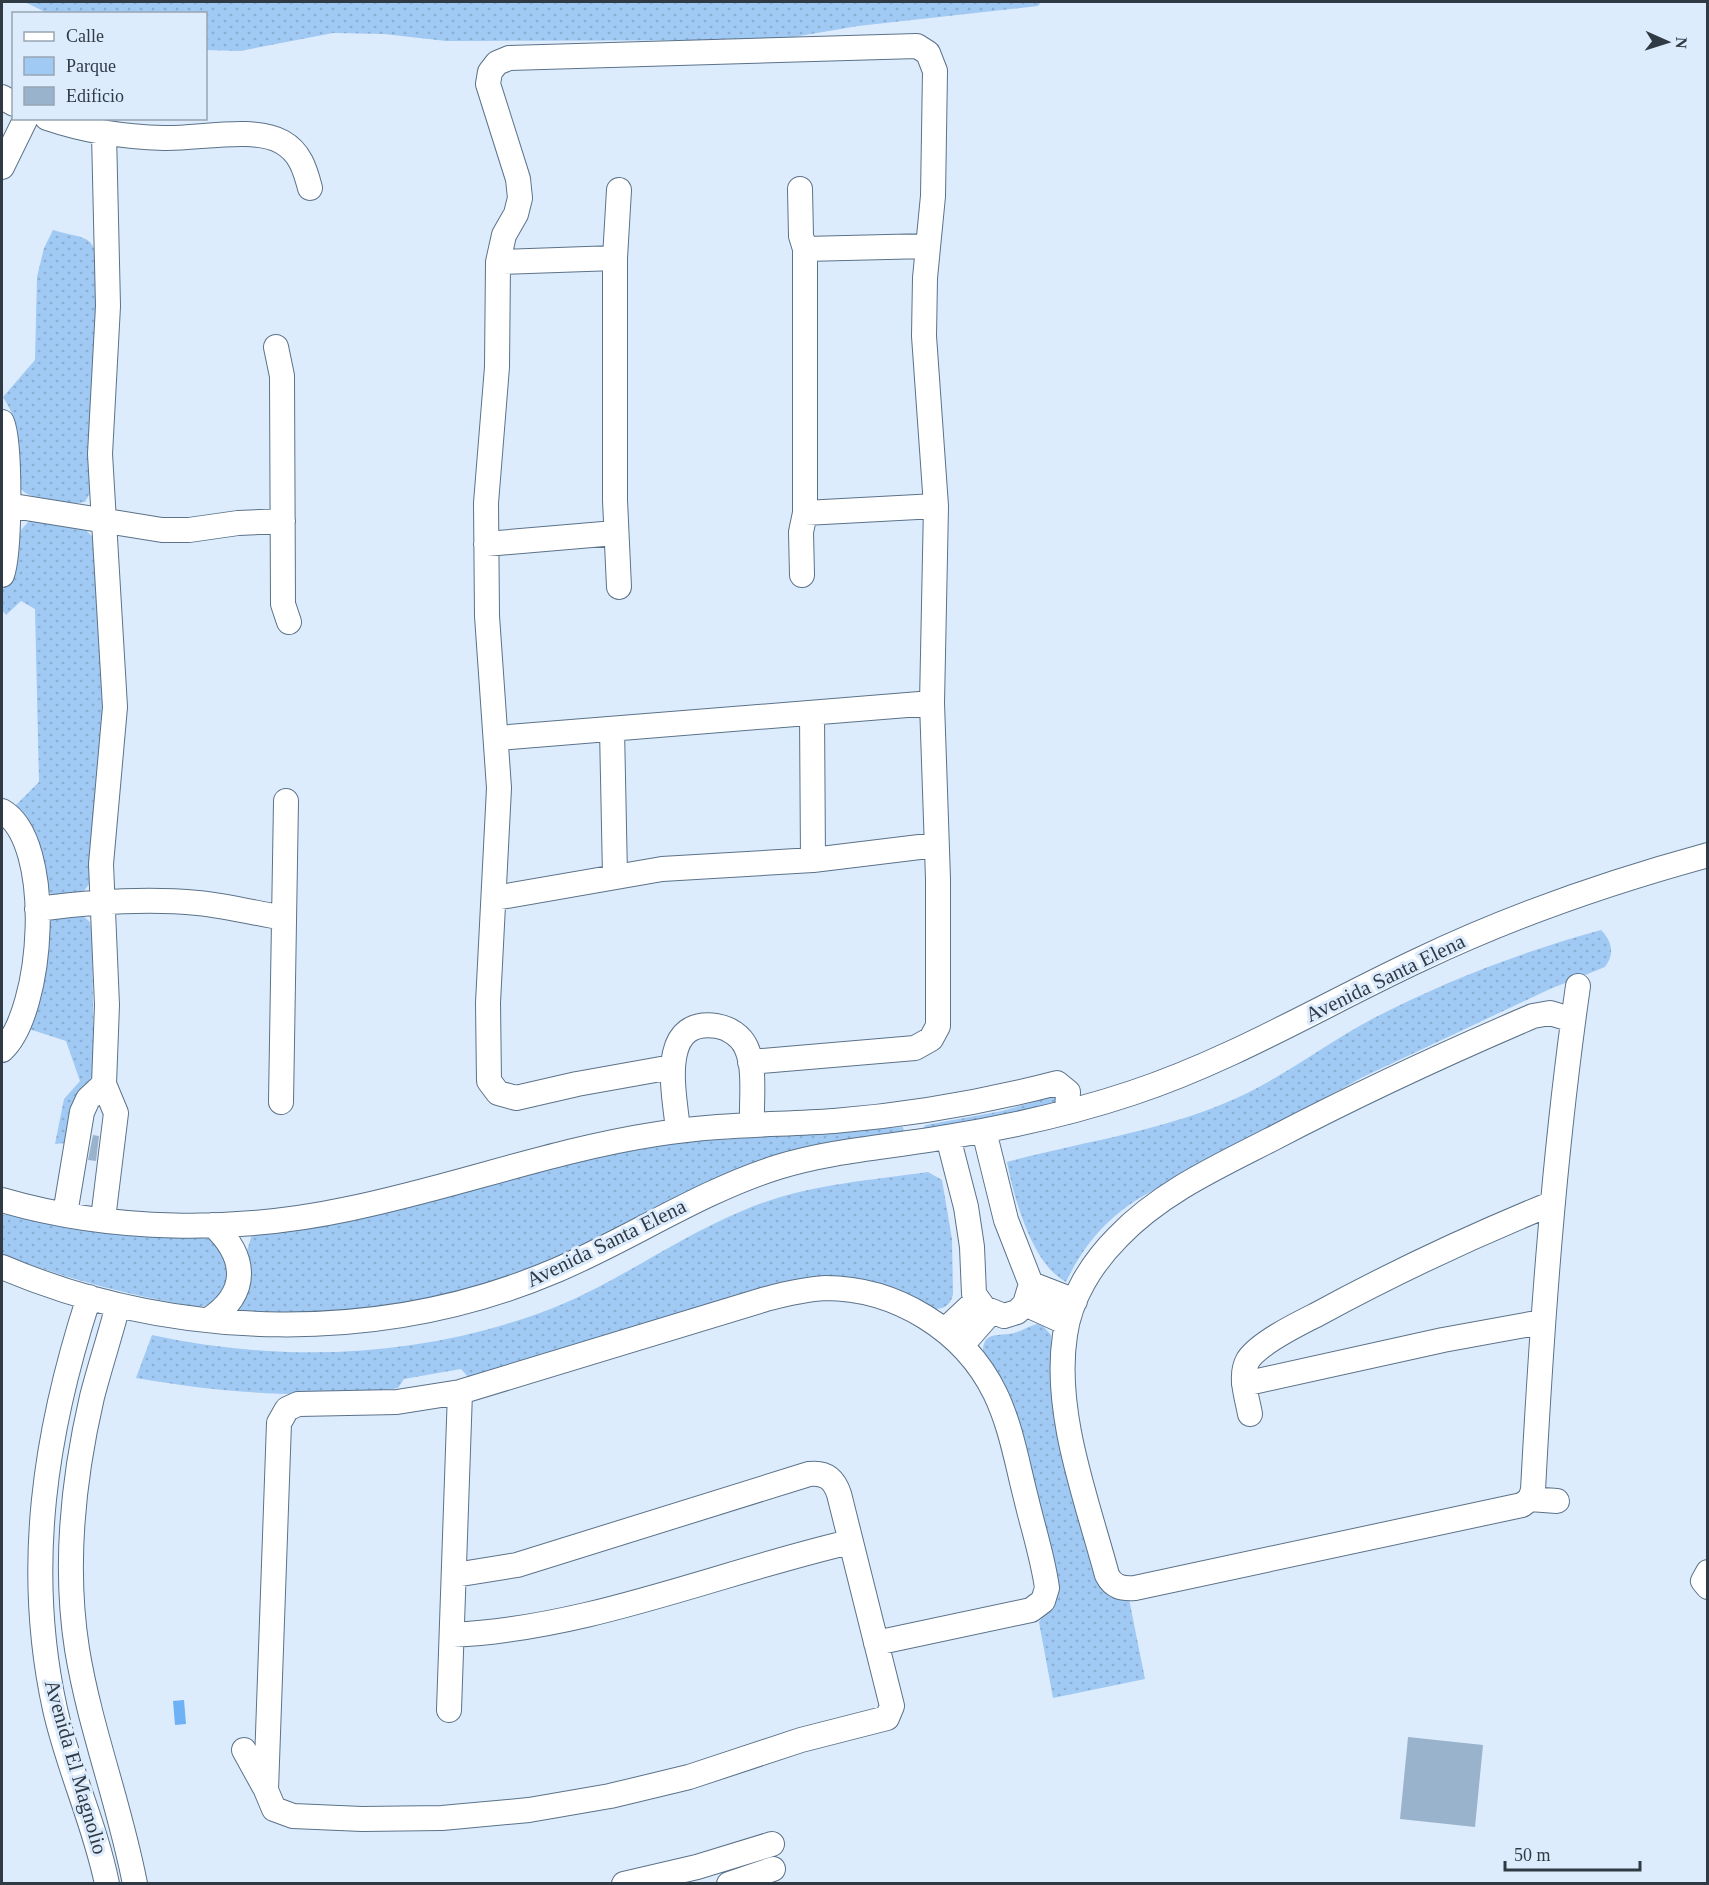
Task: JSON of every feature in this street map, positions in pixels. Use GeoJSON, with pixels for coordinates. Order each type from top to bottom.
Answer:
{"type":"FeatureCollection","features":[{"type":"Feature","properties":{"kind":"street"},"geometry":{"type":"LineString","coordinates":[[672,1067],[587,1082],[516,1098],[498,1093],[489,1081],[488,1003],[499,788],[488,616],[486,544],[488,454],[497,368],[498,262],[504,235],[519,206],[520,189],[491,97],[489,78],[497,63],[514,58],[910,45],[923,49],[932,58],[935,71],[933,196],[924,336],[936,506],[932,703],[938,1026],[931,1039],[915,1048],[750,1062]]}},
{"type":"Feature","properties":{"kind":"street"},"geometry":{"type":"LineString","coordinates":[[2,167],[25,120]]}},
{"type":"Feature","properties":{"kind":"street"},"geometry":{"type":"LineString","coordinates":[[55,120],[104,133],[167,138],[252,135],[273,138],[284,143],[300,158],[310,188]]}},
{"type":"Feature","properties":{"kind":"street"},"geometry":{"type":"LineString","coordinates":[[103,1219],[116,1113],[104,1084],[107,1005],[102,903],[103,832],[115,707],[100,434],[108,306],[104,133]]}},
{"type":"Feature","properties":{"kind":"street"},"geometry":{"type":"LineString","coordinates":[[800,189],[801,236],[805,249],[805,513],[801,532],[802,574]]}},
{"type":"Feature","properties":{"kind":"street"},"geometry":{"type":"LineString","coordinates":[[619,190],[615,258],[615,533],[620,587]]}},
{"type":"Feature","properties":{"kind":"street"},"geometry":{"type":"LineString","coordinates":[[805,249],[928,246]]}},
{"type":"Feature","properties":{"kind":"street"},"geometry":{"type":"LineString","coordinates":[[498,262],[615,258]]}},
{"type":"Feature","properties":{"kind":"street"},"geometry":{"type":"LineString","coordinates":[[276,347],[282,376],[283,604],[289,622]]}},
{"type":"Feature","properties":{"kind":"street"},"geometry":{"type":"LineString","coordinates":[[2,422],[7,440],[5,564],[2,575]]}},
{"type":"Feature","properties":{"kind":"street"},"geometry":{"type":"LineString","coordinates":[[7,505],[154,529],[189,530],[238,523],[283,521]]}},
{"type":"Feature","properties":{"kind":"street"},"geometry":{"type":"LineString","coordinates":[[805,513],[936,506]]}},
{"type":"Feature","properties":{"kind":"street"},"geometry":{"type":"LineString","coordinates":[[486,544],[615,533]]}},
{"type":"Feature","properties":{"kind":"street"},"geometry":{"type":"LineString","coordinates":[[497,738],[932,703]]}},
{"type":"Feature","properties":{"kind":"street"},"geometry":{"type":"LineString","coordinates":[[812,713],[813,860]]}},
{"type":"Feature","properties":{"kind":"street"},"geometry":{"type":"LineString","coordinates":[[612,729],[615,876]]}},
{"type":"Feature","properties":{"kind":"street"},"geometry":{"type":"LineString","coordinates":[[281,1102],[286,801]]}},
{"type":"Feature","properties":{"kind":"street"},"geometry":{"type":"LineString","coordinates":[[2,811],[14,819],[24,836],[31,860],[37,909],[36,952],[30,991],[19,1027],[2,1050]]}},
{"type":"Feature","properties":{"kind":"street"},"geometry":{"type":"LineString","coordinates":[[495,898],[615,876],[708,865],[813,860],[936,845]]}},
{"type":"Feature","properties":{"kind":"street","name":"Avenida Santa Elena"},"geometry":{"type":"LineString","coordinates":[[2,1267],[118,1305],[208,1320],[261,1324],[344,1323],[449,1305],[499,1292],[558,1269],[687,1203],[778,1167],[833,1153],[984,1131],[1067,1112],[1132,1093],[1215,1060],[1419,960],[1498,926],[1608,884],[1707,855]]}},
{"type":"Feature","properties":{"kind":"street"},"geometry":{"type":"LineString","coordinates":[[37,909],[102,903],[198,903],[284,918]]}},
{"type":"Feature","properties":{"kind":"street"},"geometry":{"type":"LineString","coordinates":[[1573,1020],[1543,1013],[1485,1036],[1372,1088],[1187,1183],[1150,1208],[1118,1236],[1089,1273],[1071,1312],[1062,1361],[1067,1424],[1107,1575],[1116,1586],[1128,1588],[1146,1585],[1522,1505],[1530,1499],[1533,1490],[1542,1322],[1553,1203],[1578,986]]}},
{"type":"Feature","properties":{"kind":"street"},"geometry":{"type":"LineString","coordinates":[[678,1130],[672,1057],[679,1041],[692,1030],[712,1025],[722,1027],[740,1038],[746,1046],[750,1062],[752,1125]]}},
{"type":"Feature","properties":{"kind":"street"},"geometry":{"type":"LineString","coordinates":[[4,1203],[103,1219],[213,1225],[279,1221],[341,1211],[577,1149],[678,1130],[837,1120],[954,1106],[1057,1083],[1068,1092],[1067,1112]]}},
{"type":"Feature","properties":{"kind":"street"},"geometry":{"type":"LineString","coordinates":[[65,1214],[82,1112],[88,1099],[104,1084]]}},
{"type":"Feature","properties":{"kind":"street"},"geometry":{"type":"LineString","coordinates":[[984,1131],[1006,1220],[1028,1294]]}},
{"type":"Feature","properties":{"kind":"street"},"geometry":{"type":"LineString","coordinates":[[948,1137],[966,1207],[983,1306]]}},
{"type":"Feature","properties":{"kind":"street"},"geometry":{"type":"LineString","coordinates":[[1250,1414],[1244,1371],[1250,1357],[1286,1331],[1438,1253],[1553,1203]]}},
{"type":"Feature","properties":{"kind":"street"},"geometry":{"type":"LineString","coordinates":[[208,1320],[225,1308],[233,1297],[239,1270],[234,1251],[213,1225]]}},
{"type":"Feature","properties":{"kind":"street"},"geometry":{"type":"LineString","coordinates":[[266,1790],[279,1423],[283,1413],[298,1404],[397,1402],[460,1392],[745,1305],[808,1290],[837,1289],[869,1294],[906,1307],[953,1338],[990,1384],[1006,1420],[1046,1580],[1047,1594],[1040,1605],[1031,1610],[876,1643]]}},
{"type":"Feature","properties":{"kind":"street"},"geometry":{"type":"LineString","coordinates":[[1028,1294],[1071,1312]]}},
{"type":"Feature","properties":{"kind":"street"},"geometry":{"type":"LineString","coordinates":[[983,1306],[1004,1316],[1011,1314],[1028,1294]]}},
{"type":"Feature","properties":{"kind":"street","name":"Avenida El Magnolio"},"geometry":{"type":"LineString","coordinates":[[89,1297],[53,1429],[44,1484],[41,1525],[44,1637],[50,1685],[61,1732],[92,1824],[107,1884]]}},
{"type":"Feature","properties":{"kind":"street","name":"Avenida El Magnolio"},"geometry":{"type":"LineString","coordinates":[[118,1305],[84,1435],[77,1474],[72,1535],[77,1648],[94,1725],[135,1884]]}},
{"type":"Feature","properties":{"kind":"street"},"geometry":{"type":"LineString","coordinates":[[953,1338],[983,1306]]}},
{"type":"Feature","properties":{"kind":"street"},"geometry":{"type":"LineString","coordinates":[[1244,1384],[1443,1340],[1542,1322]]}},
{"type":"Feature","properties":{"kind":"street"},"geometry":{"type":"LineString","coordinates":[[449,1710],[460,1392]]}},
{"type":"Feature","properties":{"kind":"street"},"geometry":{"type":"LineString","coordinates":[[244,1750],[266,1790],[270,1804],[286,1815],[410,1819],[529,1810],[661,1784],[801,1740],[887,1718],[892,1706],[837,1488],[830,1478],[817,1473],[517,1565],[455,1575]]}},
{"type":"Feature","properties":{"kind":"street"},"geometry":{"type":"LineString","coordinates":[[1530,1499],[1557,1501]]}},
{"type":"Feature","properties":{"kind":"street"},"geometry":{"type":"LineString","coordinates":[[453,1635],[516,1630],[586,1616],[661,1596],[742,1569],[849,1542]]}},
{"type":"Feature","properties":{"kind":"street"},"geometry":{"type":"LineString","coordinates":[[1707,1572],[1703,1581],[1707,1587]]}},
{"type":"Feature","properties":{"kind":"street"},"geometry":{"type":"LineString","coordinates":[[61,1732],[80,1735],[94,1725]]}},
{"type":"Feature","properties":{"kind":"street"},"geometry":{"type":"LineString","coordinates":[[71,1761],[85,1750],[101,1752]]}},
{"type":"Feature","properties":{"kind":"street"},"geometry":{"type":"LineString","coordinates":[[624,1884],[701,1876],[772,1844]]}},
{"type":"Feature","properties":{"kind":"street"},"geometry":{"type":"LineString","coordinates":[[729,1884],[773,1869]]}},
{"type":"Feature","properties":{"kind":"green space"},"geometry":{"type":"Polygon","coordinates":[[[25,2],[1041,2],[1038,6],[858,26],[776,40],[446,41],[384,34],[333,33],[240,51],[207,50],[207,12],[45,12],[25,2]]]}},
{"type":"Feature","properties":{"kind":"green space"},"geometry":{"type":"Polygon","coordinates":[[[53,230],[87,240],[97,258],[90,493],[85,502],[80,503],[34,496],[22,490],[17,480],[16,428],[3,397],[35,360],[37,277],[44,248],[53,230]]]}},
{"type":"Feature","properties":{"kind":"green space"},"geometry":{"type":"Polygon","coordinates":[[[30,520],[83,528],[92,536],[109,675],[91,882],[83,892],[59,899],[44,885],[28,820],[15,806],[39,782],[35,609],[21,601],[6,615],[2,610],[2,591],[11,576],[21,530],[30,520]]]}},
{"type":"Feature","properties":{"kind":"green space"},"geometry":{"type":"Polygon","coordinates":[[[82,915],[90,922],[92,932],[94,1071],[90,1082],[72,1104],[66,1143],[55,1144],[64,1099],[80,1081],[66,1041],[26,1028],[47,924],[54,917],[82,915]]]}},
{"type":"Feature","properties":{"kind":"green space"},"geometry":{"type":"Polygon","coordinates":[[[1601,930],[1611,948],[1605,967],[1550,989],[1363,1077],[1139,1198],[1097,1234],[1075,1264],[1066,1282],[1043,1261],[1034,1246],[1014,1193],[1007,1162],[1154,1127],[1211,1109],[1256,1088],[1355,1028],[1427,992],[1513,958],[1601,930]]]}},
{"type":"Feature","properties":{"kind":"green space"},"geometry":{"type":"Polygon","coordinates":[[[1054,1096],[1063,1101],[1010,1117],[921,1130],[926,1125],[1002,1111],[1054,1096]]]}},
{"type":"Feature","properties":{"kind":"green space"},"geometry":{"type":"Polygon","coordinates":[[[903,1127],[904,1134],[699,1187],[563,1255],[481,1286],[390,1306],[321,1313],[239,1312],[236,1309],[251,1279],[247,1251],[252,1234],[569,1163],[673,1143],[903,1127]]]}},
{"type":"Feature","properties":{"kind":"green space"},"geometry":{"type":"Polygon","coordinates":[[[928,1172],[942,1180],[952,1239],[953,1294],[943,1308],[931,1308],[865,1284],[469,1378],[461,1369],[404,1379],[398,1388],[365,1392],[300,1394],[234,1391],[136,1378],[152,1335],[250,1350],[348,1351],[397,1347],[493,1328],[540,1313],[592,1290],[716,1223],[764,1202],[834,1185],[928,1172]]]}},
{"type":"Feature","properties":{"kind":"green space"},"geometry":{"type":"Polygon","coordinates":[[[10,1214],[210,1239],[227,1256],[228,1287],[211,1304],[199,1307],[124,1292],[50,1271],[2,1254],[2,1215],[10,1214]]]}},
{"type":"Feature","properties":{"kind":"green space"},"geometry":{"type":"Polygon","coordinates":[[[1037,1324],[1043,1326],[1051,1335],[1059,1428],[1129,1599],[1145,1679],[1053,1698],[1039,1622],[1052,1604],[983,1352],[989,1337],[1014,1333],[1037,1324]]]}},
{"type":"Feature","properties":{"kind":"shaded area"},"geometry":{"type":"Polygon","coordinates":[[[184,1700],[186,1724],[175,1725],[173,1701],[184,1700]]]}},
{"type":"Feature","properties":{"kind":"building"},"geometry":{"type":"Polygon","coordinates":[[[93,1135],[99,1136],[96,1161],[88,1160],[93,1135]]]}},
{"type":"Feature","properties":{"kind":"building"},"geometry":{"type":"Polygon","coordinates":[[[1408,1737],[1483,1745],[1475,1827],[1400,1819],[1408,1737]]]}}]}
